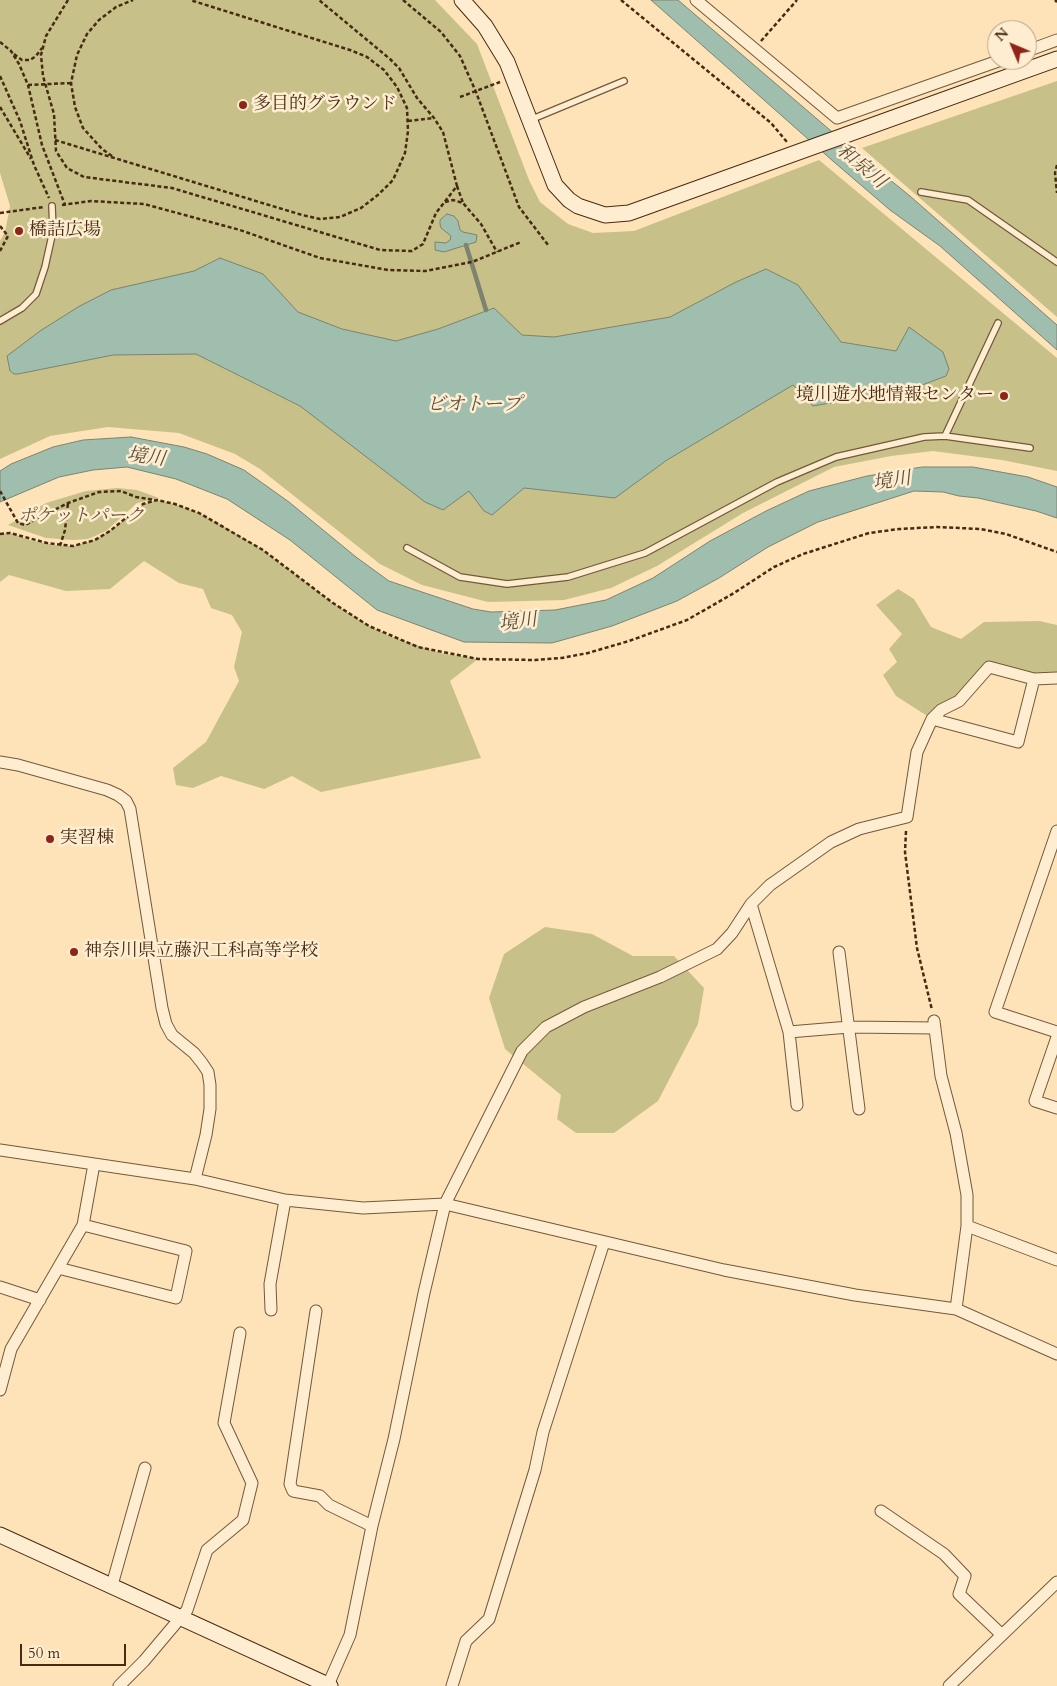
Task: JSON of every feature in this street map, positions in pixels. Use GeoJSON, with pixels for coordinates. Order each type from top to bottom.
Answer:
{"type":"FeatureCollection","features":[{"type":"Feature","properties":{"kind":"street"},"geometry":{"type":"LineString","coordinates":[[462,0],[498,44],[513,76],[555,185],[569,200],[578,206],[605,215],[628,213],[1057,60]]}},
{"type":"Feature","properties":{"kind":"street"},"geometry":{"type":"LineString","coordinates":[[696,0],[837,118],[987,65]]}},
{"type":"Feature","properties":{"kind":"street"},"geometry":{"type":"LineString","coordinates":[[1037,47],[1057,40]]}},
{"type":"Feature","properties":{"kind":"street"},"geometry":{"type":"LineString","coordinates":[[0,1535],[329,1686],[350,1635],[372,1526],[394,1439],[445,1204],[522,1051],[546,1027],[584,1007],[660,977],[717,949],[732,933],[751,904],[770,885],[831,842],[860,829],[907,817],[917,752],[932,719],[941,710],[959,701],[989,668],[1034,680],[1057,678]]}},
{"type":"Feature","properties":{"kind":"street"},"geometry":{"type":"LineString","coordinates":[[932,719],[1018,742],[1034,680]]}},
{"type":"Feature","properties":{"kind":"street"},"geometry":{"type":"LineString","coordinates":[[0,762],[18,765],[107,790],[118,795],[126,802],[130,809],[166,1024],[172,1035],[202,1063],[208,1072],[209,1118],[195,1179]]}},
{"type":"Feature","properties":{"kind":"street"},"geometry":{"type":"LineString","coordinates":[[1056,834],[995,1012],[1057,1032]]}},
{"type":"Feature","properties":{"kind":"street"},"geometry":{"type":"LineString","coordinates":[[751,904],[789,1032],[797,1105]]}},
{"type":"Feature","properties":{"kind":"street"},"geometry":{"type":"LineString","coordinates":[[839,952],[859,1109]]}},
{"type":"Feature","properties":{"kind":"street"},"geometry":{"type":"LineString","coordinates":[[789,1032],[849,1027],[934,1024],[941,1076],[956,1133],[968,1195],[967,1226],[956,1309]]}},
{"type":"Feature","properties":{"kind":"street"},"geometry":{"type":"LineString","coordinates":[[1057,1037],[1035,1101],[1057,1108]]}},
{"type":"Feature","properties":{"kind":"street"},"geometry":{"type":"LineString","coordinates":[[0,1150],[195,1179],[285,1200],[363,1208],[445,1204],[724,1270],[855,1295],[956,1309],[1057,1354]]}},
{"type":"Feature","properties":{"kind":"street"},"geometry":{"type":"LineString","coordinates":[[0,1390],[6,1348],[40,1300],[83,1225],[94,1164]]}},
{"type":"Feature","properties":{"kind":"street"},"geometry":{"type":"LineString","coordinates":[[271,1310],[272,1275],[285,1200]]}},
{"type":"Feature","properties":{"kind":"street"},"geometry":{"type":"LineString","coordinates":[[58,1268],[176,1298],[186,1250],[83,1225]]}},
{"type":"Feature","properties":{"kind":"street"},"geometry":{"type":"LineString","coordinates":[[967,1226],[1057,1260]]}},
{"type":"Feature","properties":{"kind":"street"},"geometry":{"type":"LineString","coordinates":[[452,1686],[466,1641],[489,1619],[535,1470],[543,1432],[604,1242]]}},
{"type":"Feature","properties":{"kind":"street"},"geometry":{"type":"LineString","coordinates":[[0,1287],[40,1300]]}},
{"type":"Feature","properties":{"kind":"street"},"geometry":{"type":"LineString","coordinates":[[316,1311],[290,1484],[293,1491],[320,1496],[329,1505],[372,1526]]}},
{"type":"Feature","properties":{"kind":"street"},"geometry":{"type":"LineString","coordinates":[[120,1686],[182,1618],[187,1610],[207,1550],[243,1520],[252,1483],[224,1423],[240,1333]]}},
{"type":"Feature","properties":{"kind":"street"},"geometry":{"type":"LineString","coordinates":[[112,1585],[145,1468]]}},
{"type":"Feature","properties":{"kind":"street"},"geometry":{"type":"LineString","coordinates":[[881,1511],[944,1554],[965,1576],[959,1594],[1002,1635]]}},
{"type":"Feature","properties":{"kind":"street"},"geometry":{"type":"LineString","coordinates":[[949,1686],[1057,1582]]}},
{"type":"Feature","properties":{"kind":"lane"},"geometry":{"type":"LineString","coordinates":[[530,120],[624,81]]}},
{"type":"Feature","properties":{"kind":"lane"},"geometry":{"type":"LineString","coordinates":[[921,192],[968,200],[1057,262]]}},
{"type":"Feature","properties":{"kind":"lane"},"geometry":{"type":"LineString","coordinates":[[0,321],[22,308],[36,294],[45,267],[53,231],[52,206]]}},
{"type":"Feature","properties":{"kind":"lane"},"geometry":{"type":"LineString","coordinates":[[946,436],[998,324]]}},
{"type":"Feature","properties":{"kind":"lane"},"geometry":{"type":"LineString","coordinates":[[407,548],[460,577],[507,584],[568,577],[646,553],[777,482],[836,457],[924,437],[946,436],[1030,448]]}},
{"type":"Feature","properties":{"kind":"path"},"geometry":{"type":"LineString","coordinates":[[68,0],[46,36],[41,67],[54,114],[56,151],[67,168],[84,177],[172,188],[380,250],[403,252],[419,248],[426,239],[436,213],[457,186]]}},
{"type":"Feature","properties":{"kind":"path"},"geometry":{"type":"LineString","coordinates":[[116,158],[102,149],[84,128],[75,107],[71,83],[76,55],[87,34],[100,20],[116,8],[133,0]]}},
{"type":"Feature","properties":{"kind":"path"},"geometry":{"type":"LineString","coordinates":[[55,140],[320,219],[340,217],[360,208],[379,194],[393,180],[405,153],[408,131],[407,108],[397,87],[384,70],[368,57],[190,0]]}},
{"type":"Feature","properties":{"kind":"path"},"geometry":{"type":"LineString","coordinates":[[319,0],[390,59],[417,98],[434,118],[443,132],[457,186],[464,203],[481,224],[497,252]]}},
{"type":"Feature","properties":{"kind":"path"},"geometry":{"type":"LineString","coordinates":[[403,0],[441,32],[460,56],[476,92],[519,207],[548,245]]}},
{"type":"Feature","properties":{"kind":"path"},"geometry":{"type":"LineString","coordinates":[[621,0],[771,123],[790,146]]}},
{"type":"Feature","properties":{"kind":"path"},"geometry":{"type":"LineString","coordinates":[[754,49],[797,0]]}},
{"type":"Feature","properties":{"kind":"path"},"geometry":{"type":"LineString","coordinates":[[0,42],[22,60],[30,60],[36,56],[43,46]]}},
{"type":"Feature","properties":{"kind":"path"},"geometry":{"type":"LineString","coordinates":[[11,51],[28,84],[42,145],[65,205]]}},
{"type":"Feature","properties":{"kind":"path"},"geometry":{"type":"LineString","coordinates":[[0,76],[20,121],[34,165]]}},
{"type":"Feature","properties":{"kind":"path"},"geometry":{"type":"LineString","coordinates":[[460,98],[513,76]]}},
{"type":"Feature","properties":{"kind":"path"},"geometry":{"type":"LineString","coordinates":[[28,84],[71,83]]}},
{"type":"Feature","properties":{"kind":"path"},"geometry":{"type":"LineString","coordinates":[[0,107],[34,165],[52,206]]}},
{"type":"Feature","properties":{"kind":"path"},"geometry":{"type":"LineString","coordinates":[[408,122],[434,118]]}},
{"type":"Feature","properties":{"kind":"path"},"geometry":{"type":"LineString","coordinates":[[1057,166],[1055,173],[1057,193]]}},
{"type":"Feature","properties":{"kind":"path"},"geometry":{"type":"LineString","coordinates":[[444,202],[453,200],[464,203]]}},
{"type":"Feature","properties":{"kind":"path"},"geometry":{"type":"LineString","coordinates":[[0,213],[91,201],[144,204],[240,230],[320,258],[388,270],[425,271],[472,262],[521,242]]}},
{"type":"Feature","properties":{"kind":"path"},"geometry":{"type":"LineString","coordinates":[[0,226],[8,236],[0,251]]}},
{"type":"Feature","properties":{"kind":"path"},"geometry":{"type":"LineString","coordinates":[[0,491],[18,523],[25,525],[68,503],[100,492],[121,492],[136,497],[157,500]]}},
{"type":"Feature","properties":{"kind":"path"},"geometry":{"type":"LineString","coordinates":[[60,546],[65,530],[68,503]]}},
{"type":"Feature","properties":{"kind":"path"},"geometry":{"type":"LineString","coordinates":[[907,817],[905,852],[918,948],[934,1024]]}},
{"type":"Feature","properties":{"kind":"green space"},"geometry":{"type":"Polygon","coordinates":[[[0,0],[435,0],[477,44],[529,180],[540,202],[568,224],[593,233],[634,231],[819,160],[1057,358],[1057,471],[1002,460],[933,451],[891,456],[834,467],[743,513],[657,566],[611,588],[564,600],[488,602],[422,585],[380,564],[260,469],[235,454],[179,433],[108,427],[50,436],[0,459],[0,241],[5,232],[10,206],[0,173],[0,0]]]}},
{"type":"Feature","properties":{"kind":"green space"},"geometry":{"type":"Polygon","coordinates":[[[1057,81],[1057,317],[862,148],[1057,81]]]}},
{"type":"Feature","properties":{"kind":"green space","name":"ポケットパーク"},"geometry":{"type":"Polygon","coordinates":[[[117,488],[137,490],[159,498],[137,503],[106,531],[88,539],[46,538],[8,525],[46,503],[86,491],[117,488]]]}},
{"type":"Feature","properties":{"kind":"green space"},"geometry":{"type":"Polygon","coordinates":[[[157,500],[175,504],[199,513],[230,530],[263,550],[333,603],[369,626],[390,636],[440,653],[478,659],[450,681],[481,758],[321,792],[292,776],[264,789],[221,776],[193,788],[176,785],[173,768],[206,742],[239,681],[234,667],[242,632],[232,615],[211,608],[203,589],[179,583],[144,561],[110,589],[66,591],[9,575],[0,582],[0,534],[10,533],[30,540],[60,546],[73,546],[95,540],[118,525],[143,504],[157,500]]]}},
{"type":"Feature","properties":{"kind":"green space"},"geometry":{"type":"Polygon","coordinates":[[[898,589],[914,599],[931,627],[961,639],[984,622],[1039,621],[1057,625],[1057,678],[989,668],[932,719],[896,696],[883,675],[897,662],[889,649],[902,634],[876,605],[898,589]]]}},
{"type":"Feature","properties":{"kind":"green space"},"geometry":{"type":"Polygon","coordinates":[[[545,927],[592,934],[633,956],[674,956],[704,988],[698,1024],[658,1101],[614,1133],[576,1133],[557,1119],[561,1095],[505,1049],[489,998],[504,954],[545,927]]]}},
{"type":"Feature","properties":{"kind":"water","name":"和泉川"},"geometry":{"type":"Polygon","coordinates":[[[651,0],[678,0],[910,196],[1057,325],[1057,350],[940,246],[890,210],[834,162],[651,0]]]}},
{"type":"Feature","properties":{"kind":"water"},"geometry":{"type":"Polygon","coordinates":[[[447,214],[454,216],[458,221],[460,230],[477,235],[476,242],[444,252],[435,250],[435,242],[446,243],[450,240],[451,236],[441,228],[440,224],[440,220],[447,214]]]}},
{"type":"Feature","properties":{"kind":"water","name":"ビオトープ"},"geometry":{"type":"Polygon","coordinates":[[[220,258],[263,274],[298,312],[342,329],[396,341],[438,329],[494,308],[522,335],[554,337],[670,317],[736,282],[766,269],[798,285],[841,342],[896,351],[909,327],[943,352],[949,369],[946,376],[914,388],[813,406],[793,385],[667,460],[615,498],[524,488],[492,515],[484,511],[469,491],[443,510],[425,502],[300,406],[196,354],[113,355],[18,374],[10,371],[7,356],[40,331],[78,307],[111,290],[194,271],[220,258]]]}},
{"type":"Feature","properties":{"kind":"water","name":"境川"},"geometry":{"type":"Polygon","coordinates":[[[131,437],[184,447],[207,454],[244,470],[289,502],[356,557],[389,581],[473,609],[491,612],[555,610],[606,600],[653,578],[710,541],[766,511],[809,491],[867,476],[922,467],[973,467],[1028,477],[1057,487],[1057,518],[1036,511],[978,498],[943,492],[914,491],[818,522],[768,547],[719,578],[677,601],[612,626],[552,643],[464,642],[377,610],[290,540],[227,499],[176,479],[127,467],[93,470],[59,477],[0,502],[0,471],[11,464],[53,447],[83,440],[131,437]]]}},
{"type":"Feature","properties":{"kind":"waterway"},"geometry":{"type":"LineString","coordinates":[[466,245],[486,310]]}},
{"type":"Feature","properties":{"kind":"place","name":"多目的グラウンド"},"geometry":{"type":"Point","coordinates":[243,105]}},
{"type":"Feature","properties":{"kind":"place","name":"橋詰広場"},"geometry":{"type":"Point","coordinates":[19,231]}},
{"type":"Feature","properties":{"kind":"place","name":"境川遊水地情報センター"},"geometry":{"type":"Point","coordinates":[1004,396]}},
{"type":"Feature","properties":{"kind":"place","name":"実習棟"},"geometry":{"type":"Point","coordinates":[50,839]}},
{"type":"Feature","properties":{"kind":"place","name":"神奈川県立藤沢工科高等学校"},"geometry":{"type":"Point","coordinates":[74,952]}}]}
